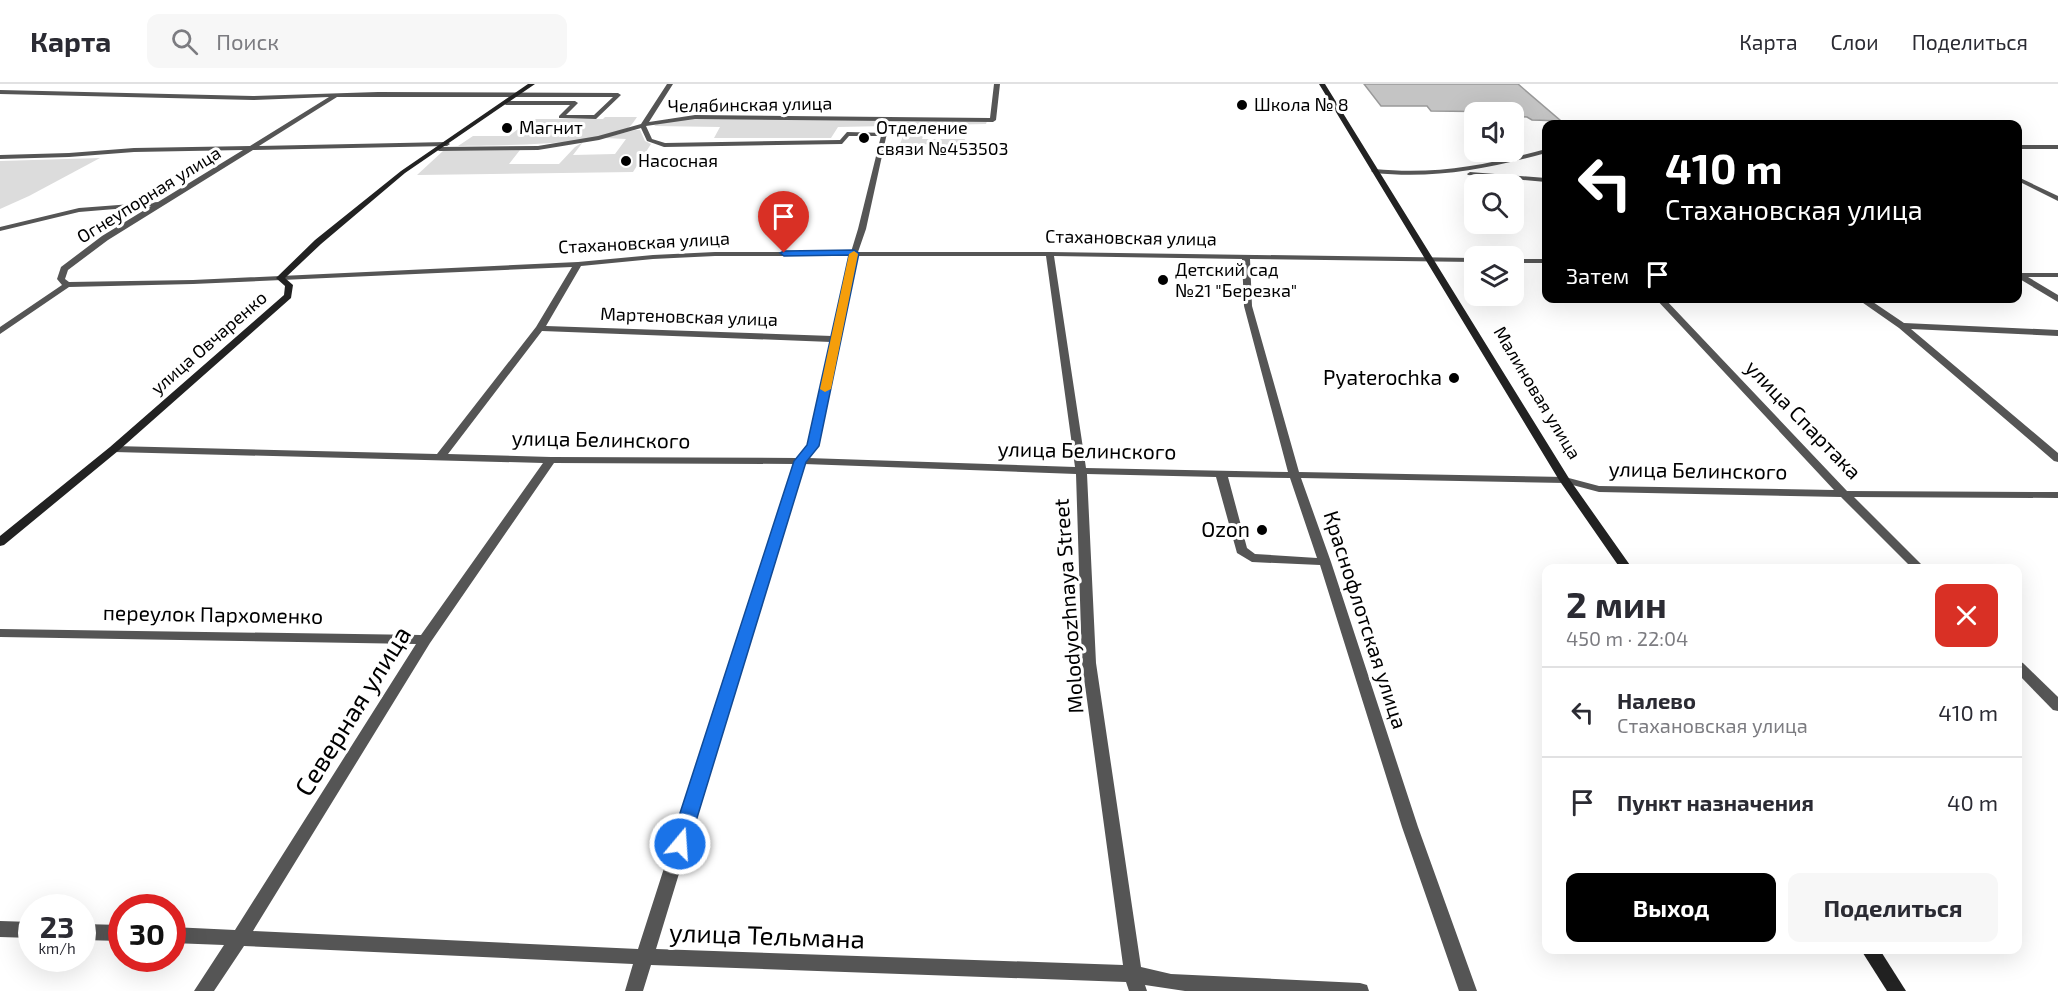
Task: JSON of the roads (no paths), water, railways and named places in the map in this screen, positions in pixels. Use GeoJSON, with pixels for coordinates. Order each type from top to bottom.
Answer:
{"type":"FeatureCollection","features":[{"type":"Feature","properties":{"kind":"street"},"geometry":{"type":"LineString","coordinates":[[2,93],[26,84]]}},
{"type":"Feature","properties":{"kind":"street","name":"улица Овчаренко"},"geometry":{"type":"LineString","coordinates":[[0,542],[114,450],[288,296],[289,285],[280,278],[318,242],[403,172],[532,84]]}},
{"type":"Feature","properties":{"kind":"street"},"geometry":{"type":"LineString","coordinates":[[634,991],[800,461],[813,446],[854,253],[885,134],[847,134],[842,142],[664,145],[649,141],[643,126],[670,84]]}},
{"type":"Feature","properties":{"kind":"street","name":"Челябинская улица"},"geometry":{"type":"LineString","coordinates":[[0,157],[255,146],[538,148],[599,138],[654,122],[695,117],[993,120],[997,84]]}},
{"type":"Feature","properties":{"kind":"street","name":"Малиновая улица"},"geometry":{"type":"LineString","coordinates":[[1322,84],[1565,480],[1623,564]]}},
{"type":"Feature","properties":{"kind":"street"},"geometry":{"type":"LineString","coordinates":[[2,93],[253,98],[518,93],[618,95],[596,117],[561,117],[575,104],[506,103]]}},
{"type":"Feature","properties":{"kind":"street","name":"Огнеупорная улица"},"geometry":{"type":"LineString","coordinates":[[67,285],[61,279],[64,269],[105,238],[336,95]]}},
{"type":"Feature","properties":{"kind":"street"},"geometry":{"type":"LineString","coordinates":[[2022,147],[2058,147]]}},
{"type":"Feature","properties":{"kind":"street"},"geometry":{"type":"LineString","coordinates":[[1374,171],[1428,175],[1450,173],[1542,152]]}},
{"type":"Feature","properties":{"kind":"street"},"geometry":{"type":"LineString","coordinates":[[1450,173],[1542,180]]}},
{"type":"Feature","properties":{"kind":"street"},"geometry":{"type":"LineString","coordinates":[[2022,181],[2058,199]]}},
{"type":"Feature","properties":{"kind":"street"},"geometry":{"type":"LineString","coordinates":[[0,229],[79,210],[157,204]]}},
{"type":"Feature","properties":{"kind":"street","name":"Стахановская улица"},"geometry":{"type":"LineString","coordinates":[[67,285],[578,264],[653,256],[715,254],[1050,254],[1464,260]]}},
{"type":"Feature","properties":{"kind":"street","name":"Molodyozhnaya Street"},"geometry":{"type":"LineString","coordinates":[[1050,254],[1081,471],[1089,663],[1136,983]]}},
{"type":"Feature","properties":{"kind":"street","name":"Краснофлотская улица"},"geometry":{"type":"LineString","coordinates":[[1246,257],[1248,306],[1294,474],[1325,562],[1410,827],[1468,991]]}},
{"type":"Feature","properties":{"kind":"street"},"geometry":{"type":"LineString","coordinates":[[1524,261],[1542,261]]}},
{"type":"Feature","properties":{"kind":"street"},"geometry":{"type":"LineString","coordinates":[[441,456],[540,328],[578,264]]}},
{"type":"Feature","properties":{"kind":"street"},"geometry":{"type":"LineString","coordinates":[[2022,275],[2058,275]]}},
{"type":"Feature","properties":{"kind":"street"},"geometry":{"type":"LineString","coordinates":[[2022,277],[2058,299]]}},
{"type":"Feature","properties":{"kind":"street"},"geometry":{"type":"LineString","coordinates":[[0,331],[67,285]]}},
{"type":"Feature","properties":{"kind":"street","name":"улица Спартака"},"geometry":{"type":"LineString","coordinates":[[1664,303],[1844,494],[1915,564]]}},
{"type":"Feature","properties":{"kind":"street"},"geometry":{"type":"LineString","coordinates":[[1868,303],[1902,326],[2058,459]]}},
{"type":"Feature","properties":{"kind":"street"},"geometry":{"type":"LineString","coordinates":[[1902,326],[2058,333]]}},
{"type":"Feature","properties":{"kind":"street","name":"Мартеновская улица"},"geometry":{"type":"LineString","coordinates":[[540,328],[836,339]]}},
{"type":"Feature","properties":{"kind":"street","name":"улица Белинского"},"geometry":{"type":"LineString","coordinates":[[114,450],[551,460],[800,461],[1081,471],[1565,480],[1599,489],[2058,495]]}},
{"type":"Feature","properties":{"kind":"street","name":"Северная улица"},"geometry":{"type":"LineString","coordinates":[[202,991],[240,937],[426,640],[551,460]]}},
{"type":"Feature","properties":{"kind":"street"},"geometry":{"type":"LineString","coordinates":[[1221,473],[1241,550],[1246,555],[1252,558],[1325,562]]}},
{"type":"Feature","properties":{"kind":"street","name":"переулок Пархоменко"},"geometry":{"type":"LineString","coordinates":[[0,633],[426,640]]}},
{"type":"Feature","properties":{"kind":"street"},"geometry":{"type":"LineString","coordinates":[[2022,670],[2058,706]]}},
{"type":"Feature","properties":{"kind":"street"},"geometry":{"type":"LineString","coordinates":[[0,929],[18,930]]}},
{"type":"Feature","properties":{"kind":"street","name":"улица Тельмана"},"geometry":{"type":"LineString","coordinates":[[186,935],[1136,983],[1171,982],[1359,991]]}},
{"type":"Feature","properties":{"kind":"street"},"geometry":{"type":"LineString","coordinates":[[1873,954],[1897,991]]}},
{"type":"Feature","properties":{"kind":"place","name":"Школа № 8"},"geometry":{"type":"Point","coordinates":[1242,105]}},
{"type":"Feature","properties":{"kind":"place","name":"Магнит"},"geometry":{"type":"Point","coordinates":[507,128]}},
{"type":"Feature","properties":{"kind":"place","name":"Отделение связи №453503"},"geometry":{"type":"Point","coordinates":[864,138]}},
{"type":"Feature","properties":{"kind":"place","name":"Насосная"},"geometry":{"type":"Point","coordinates":[626,161]}},
{"type":"Feature","properties":{"kind":"place","name":"Детский сад №21 \"Березка\""},"geometry":{"type":"Point","coordinates":[1163,280]}},
{"type":"Feature","properties":{"kind":"place","name":"Pyaterochka"},"geometry":{"type":"Point","coordinates":[1454,378]}},
{"type":"Feature","properties":{"kind":"place","name":"Ozon"},"geometry":{"type":"Point","coordinates":[1262,530]}}]}
